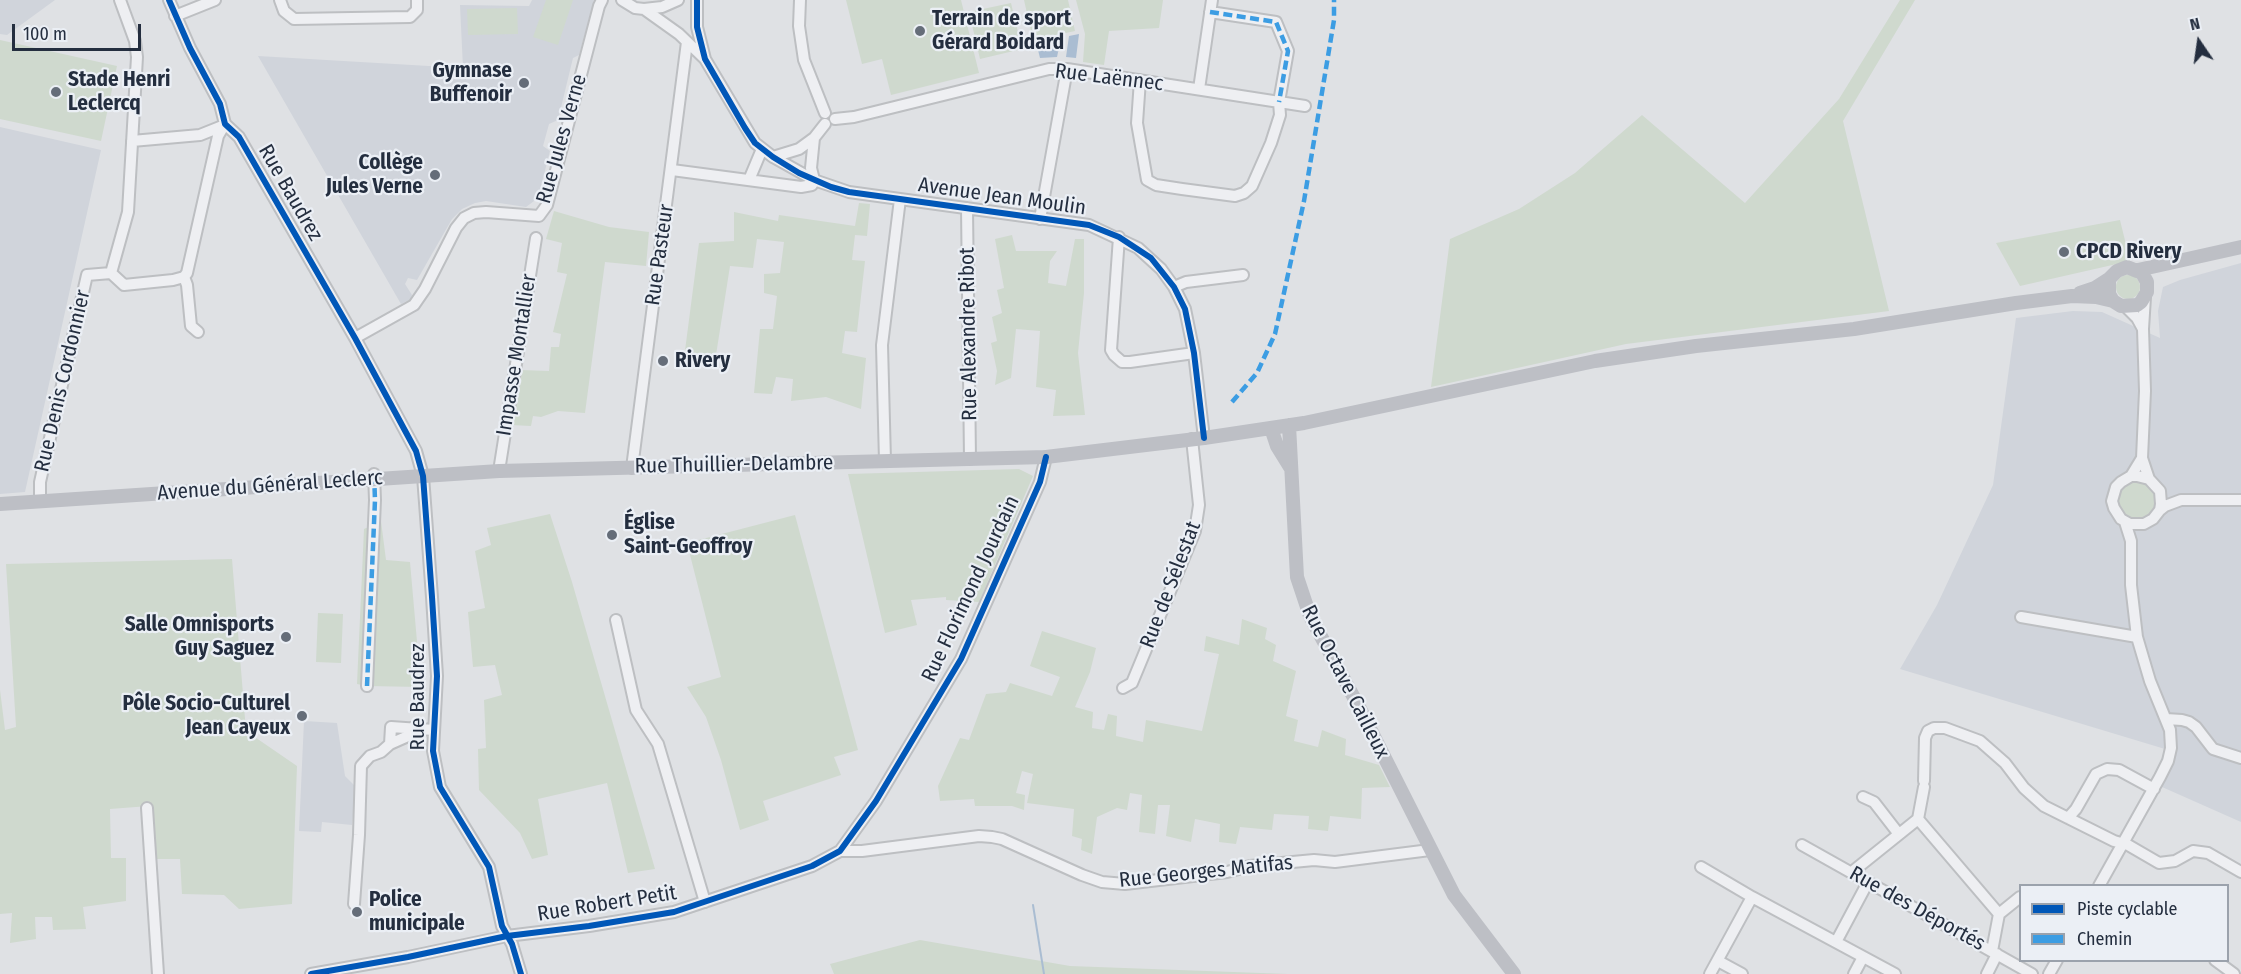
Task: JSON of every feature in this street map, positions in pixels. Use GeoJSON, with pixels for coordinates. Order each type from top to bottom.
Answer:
{"type":"FeatureCollection","features":[{"type":"Feature","properties":{"kind":"main road"},"geometry":{"type":"LineString","coordinates":[[2072,296],[2095,288],[2122,268],[2138,270],[2241,247]]}},
{"type":"Feature","properties":{"kind":"main road"},"geometry":{"type":"LineString","coordinates":[[2072,296],[2096,297],[2120,304],[2137,305],[2151,282],[2177,263]]}},
{"type":"Feature","properties":{"kind":"main road"},"geometry":{"type":"LineString","coordinates":[[2138,270],[2145,277],[2146,292]]}},
{"type":"Feature","properties":{"kind":"main road"},"geometry":{"type":"LineString","coordinates":[[2109,279],[2108,291],[2120,304]]}},
{"type":"Feature","properties":{"kind":"main road","name":"Rue Thuillier-Delambre"},"geometry":{"type":"LineString","coordinates":[[423,476],[499,471],[1046,457],[1198,439],[1290,425],[1595,362],[1696,346],[1854,329],[2072,296]]}},
{"type":"Feature","properties":{"kind":"main road","name":"Rue Octave Cailleux"},"geometry":{"type":"LineString","coordinates":[[1290,425],[1297,577],[1302,597],[1430,850]]}},
{"type":"Feature","properties":{"kind":"main road"},"geometry":{"type":"LineString","coordinates":[[1270,428],[1277,446],[1291,469]]}},
{"type":"Feature","properties":{"kind":"main road","name":"Avenue du Général Leclerc"},"geometry":{"type":"LineString","coordinates":[[0,504],[374,476],[423,476]]}},
{"type":"Feature","properties":{"kind":"main road"},"geometry":{"type":"LineString","coordinates":[[1430,850],[1454,896],[1514,974]]}},
{"type":"Feature","properties":{"kind":"street","name":"Rue Denis Cordonnier"},"geometry":{"type":"LineString","coordinates":[[40,501],[40,483],[87,275],[111,273],[128,212],[137,57],[135,41],[120,0]]}},
{"type":"Feature","properties":{"kind":"street","name":"Rue Baudrez"},"geometry":{"type":"LineString","coordinates":[[169,0],[190,48],[220,104],[225,124],[239,137],[355,338],[411,438],[422,467],[437,676],[434,751],[440,787],[489,867],[502,926],[512,944],[521,974]]}},
{"type":"Feature","properties":{"kind":"street"},"geometry":{"type":"LineString","coordinates":[[176,16],[214,0]]}},
{"type":"Feature","properties":{"kind":"street"},"geometry":{"type":"LineString","coordinates":[[280,0],[284,11],[294,19],[410,17],[417,10],[417,0]]}},
{"type":"Feature","properties":{"kind":"street","name":"Rue Jules Verne"},"geometry":{"type":"LineString","coordinates":[[355,338],[414,305],[425,289],[456,228],[464,218],[474,213],[486,212],[539,216],[547,205],[602,0]]}},
{"type":"Feature","properties":{"kind":"street"},"geometry":{"type":"LineString","coordinates":[[622,0],[635,8],[644,9],[662,8],[678,0]]}},
{"type":"Feature","properties":{"kind":"street"},"geometry":{"type":"LineString","coordinates":[[697,0],[698,27],[705,59]]}},
{"type":"Feature","properties":{"kind":"street"},"geometry":{"type":"LineString","coordinates":[[800,0],[799,26],[804,60],[825,113]]}},
{"type":"Feature","properties":{"kind":"street"},"geometry":{"type":"LineString","coordinates":[[1199,89],[1212,0]]}},
{"type":"Feature","properties":{"kind":"street"},"geometry":{"type":"LineString","coordinates":[[644,9],[662,21],[705,59]]}},
{"type":"Feature","properties":{"kind":"street"},"geometry":{"type":"LineString","coordinates":[[1140,80],[1137,123],[1147,180],[1156,185],[1235,196],[1244,193],[1251,186],[1271,143],[1280,115],[1279,102],[1288,51],[1276,22],[1210,12]]}},
{"type":"Feature","properties":{"kind":"street","name":"Rue Pasteur"},"geometry":{"type":"LineString","coordinates":[[632,468],[687,42]]}},
{"type":"Feature","properties":{"kind":"street","name":"Avenue Jean Moulin"},"geometry":{"type":"LineString","coordinates":[[705,59],[752,138],[773,158],[814,180],[849,192],[1089,225],[1119,237],[1151,258],[1174,287],[1185,309],[1194,353],[1198,439]]}},
{"type":"Feature","properties":{"kind":"street","name":"Rue Laënnec"},"geometry":{"type":"LineString","coordinates":[[836,119],[854,117],[1049,69],[1067,69],[1305,106]]}},
{"type":"Feature","properties":{"kind":"street"},"geometry":{"type":"LineString","coordinates":[[1040,219],[1067,69]]}},
{"type":"Feature","properties":{"kind":"street"},"geometry":{"type":"LineString","coordinates":[[825,113],[833,114],[836,119],[832,125],[825,124]]}},
{"type":"Feature","properties":{"kind":"street"},"geometry":{"type":"LineString","coordinates":[[825,113],[822,118],[825,124]]}},
{"type":"Feature","properties":{"kind":"street"},"geometry":{"type":"LineString","coordinates":[[132,141],[200,135],[225,124]]}},
{"type":"Feature","properties":{"kind":"street"},"geometry":{"type":"LineString","coordinates":[[111,273],[124,285],[184,277],[187,273],[218,136],[225,124]]}},
{"type":"Feature","properties":{"kind":"street"},"geometry":{"type":"LineString","coordinates":[[773,158],[791,153],[814,138],[825,124]]}},
{"type":"Feature","properties":{"kind":"street"},"geometry":{"type":"LineString","coordinates":[[672,170],[801,188],[812,185],[814,180],[811,168],[814,138]]}},
{"type":"Feature","properties":{"kind":"street"},"geometry":{"type":"LineString","coordinates":[[749,180],[762,149]]}},
{"type":"Feature","properties":{"kind":"street"},"geometry":{"type":"LineString","coordinates":[[885,461],[882,345],[900,199]]}},
{"type":"Feature","properties":{"kind":"street","name":"Rue Alexandre Ribot"},"geometry":{"type":"LineString","coordinates":[[967,208],[970,459]]}},
{"type":"Feature","properties":{"kind":"street"},"geometry":{"type":"LineString","coordinates":[[1119,237],[1111,350],[1113,355],[1122,362],[1130,362],[1194,353]]}},
{"type":"Feature","properties":{"kind":"street","name":"Impasse Montallier"},"geometry":{"type":"LineString","coordinates":[[499,471],[536,238]]}},
{"type":"Feature","properties":{"kind":"street"},"geometry":{"type":"LineString","coordinates":[[1174,287],[1186,282],[1243,275]]}},
{"type":"Feature","properties":{"kind":"street"},"geometry":{"type":"LineString","coordinates":[[184,277],[187,285],[190,326],[198,332]]}},
{"type":"Feature","properties":{"kind":"street"},"geometry":{"type":"LineString","coordinates":[[2146,292],[2143,329],[2145,391],[2142,458],[2149,479],[2160,491],[2181,500]]}},
{"type":"Feature","properties":{"kind":"street"},"geometry":{"type":"LineString","coordinates":[[2120,304],[2137,318],[2143,329]]}},
{"type":"Feature","properties":{"kind":"street","name":"Rue de Sélestat"},"geometry":{"type":"LineString","coordinates":[[1124,688],[1132,683],[1195,531],[1199,504],[1198,439]]}},
{"type":"Feature","properties":{"kind":"street","name":"Rue Florimond Jourdain"},"geometry":{"type":"LineString","coordinates":[[840,852],[876,801],[961,659],[1040,482],[1046,457]]}},
{"type":"Feature","properties":{"kind":"street"},"geometry":{"type":"LineString","coordinates":[[2142,458],[2131,476],[2116,487],[2112,501],[2117,514],[2125,522],[2134,525],[2144,524],[2153,519],[2165,506],[2181,500],[2241,500]]}},
{"type":"Feature","properties":{"kind":"street"},"geometry":{"type":"LineString","coordinates":[[367,686],[374,476]]}},
{"type":"Feature","properties":{"kind":"street"},"geometry":{"type":"LineString","coordinates":[[2131,476],[2149,479]]}},
{"type":"Feature","properties":{"kind":"street"},"geometry":{"type":"LineString","coordinates":[[2160,491],[2162,504],[2160,510]]}},
{"type":"Feature","properties":{"kind":"street"},"geometry":{"type":"LineString","coordinates":[[2100,884],[2154,789],[2168,761],[2171,748],[2170,730],[2150,681],[2137,637],[2131,585],[2131,541],[2125,522]]}},
{"type":"Feature","properties":{"kind":"street"},"geometry":{"type":"LineString","coordinates":[[2131,541],[2144,524]]}},
{"type":"Feature","properties":{"kind":"street"},"geometry":{"type":"LineString","coordinates":[[2021,617],[2137,637]]}},
{"type":"Feature","properties":{"kind":"street"},"geometry":{"type":"LineString","coordinates":[[616,620],[636,710],[658,744],[705,903]]}},
{"type":"Feature","properties":{"kind":"street"},"geometry":{"type":"LineString","coordinates":[[2166,719],[2189,722],[2213,749],[2241,758]]}},
{"type":"Feature","properties":{"kind":"street","name":"Rue Baudrez"},"geometry":{"type":"LineString","coordinates":[[354,904],[361,766],[370,756],[381,752],[390,744],[391,727],[434,730]]}},
{"type":"Feature","properties":{"kind":"street"},"geometry":{"type":"LineString","coordinates":[[1852,872],[1918,819],[1924,784],[1925,738],[1928,731],[1934,728],[1945,728],[1980,741],[2005,763],[2044,806],[2114,841],[2123,843],[2159,863],[2175,861],[2193,851],[2208,853],[2241,872]]}},
{"type":"Feature","properties":{"kind":"street"},"geometry":{"type":"LineString","coordinates":[[2068,818],[2076,809],[2096,774],[2108,768],[2119,770],[2154,789]]}},
{"type":"Feature","properties":{"kind":"street"},"geometry":{"type":"LineString","coordinates":[[1863,797],[1874,802],[1898,833]]}},
{"type":"Feature","properties":{"kind":"street"},"geometry":{"type":"LineString","coordinates":[[147,808],[158,974]]}},
{"type":"Feature","properties":{"kind":"street"},"geometry":{"type":"LineString","coordinates":[[1918,819],[1999,914]]}},
{"type":"Feature","properties":{"kind":"street","name":"Rue Georges Matifas"},"geometry":{"type":"LineString","coordinates":[[840,852],[979,836],[992,837],[1002,839],[1082,875],[1102,882],[1125,884],[1227,872],[1250,866],[1314,860],[1335,862],[1430,850]]}},
{"type":"Feature","properties":{"kind":"street","name":"Rue des Déportés"},"geometry":{"type":"LineString","coordinates":[[1802,845],[2032,974]]}},
{"type":"Feature","properties":{"kind":"street","name":"Rue Robert Petit"},"geometry":{"type":"LineString","coordinates":[[310,974],[355,970],[507,936],[647,918],[675,912],[812,866],[840,852]]}},
{"type":"Feature","properties":{"kind":"street"},"geometry":{"type":"LineString","coordinates":[[1701,867],[1895,974]]}},
{"type":"Feature","properties":{"kind":"street"},"geometry":{"type":"LineString","coordinates":[[1836,942],[1868,882]]}},
{"type":"Feature","properties":{"kind":"street"},"geometry":{"type":"LineString","coordinates":[[1710,974],[1752,897]]}},
{"type":"Feature","properties":{"kind":"street"},"geometry":{"type":"LineString","coordinates":[[1987,974],[1994,952],[1999,914],[2019,898]]}},
{"type":"Feature","properties":{"kind":"street"},"geometry":{"type":"LineString","coordinates":[[1854,974],[1863,957]]}},
{"type":"Feature","properties":{"kind":"street"},"geometry":{"type":"LineString","coordinates":[[1718,960],[1742,974]]}},
{"type":"Feature","properties":{"kind":"street"},"geometry":{"type":"LineString","coordinates":[[2218,962],[2234,974]]}},
{"type":"Feature","properties":{"kind":"shaded area"},"geometry":{"type":"Polygon","coordinates":[[[0,0],[55,0],[7,35],[0,34],[0,0]]]}},
{"type":"Feature","properties":{"kind":"shaded area","name":"Collège Jules Verne"},"geometry":{"type":"Polygon","coordinates":[[[532,0],[594,0],[579,55],[573,58],[558,120],[549,124],[543,146],[550,151],[538,198],[526,207],[486,201],[462,209],[452,219],[417,280],[408,278],[405,284],[412,295],[411,299],[401,304],[258,56],[463,68],[460,5],[529,6],[532,0]]]}},
{"type":"Feature","properties":{"kind":"shaded area"},"geometry":{"type":"Polygon","coordinates":[[[546,0],[573,0],[558,45],[533,37],[546,0]]]}},
{"type":"Feature","properties":{"kind":"shaded area","name":"Terrain de sport Gérard Boidard"},"geometry":{"type":"Polygon","coordinates":[[[846,0],[961,0],[979,73],[891,95],[882,59],[862,64],[846,0]]]}},
{"type":"Feature","properties":{"kind":"shaded area"},"geometry":{"type":"Polygon","coordinates":[[[1024,0],[1068,0],[1075,31],[1033,40],[1024,0]]]}},
{"type":"Feature","properties":{"kind":"shaded area"},"geometry":{"type":"Polygon","coordinates":[[[1076,0],[1163,0],[1159,28],[1109,31],[1104,65],[1083,62],[1085,34],[1076,0]]]}},
{"type":"Feature","properties":{"kind":"shaded area"},"geometry":{"type":"Polygon","coordinates":[[[1900,0],[1915,0],[1843,121],[1889,311],[1626,344],[1431,387],[1450,239],[1519,209],[1575,173],[1642,115],[1745,203],[1839,99],[1900,0]]]}},
{"type":"Feature","properties":{"kind":"shaded area"},"geometry":{"type":"Polygon","coordinates":[[[1011,3],[1022,49],[980,59],[969,12],[1011,3]]]}},
{"type":"Feature","properties":{"kind":"shaded area"},"geometry":{"type":"Polygon","coordinates":[[[517,8],[518,34],[468,35],[467,9],[517,8]]]}},
{"type":"Feature","properties":{"kind":"shaded area","name":"Stade Henri Leclercq"},"geometry":{"type":"Polygon","coordinates":[[[0,40],[117,66],[101,141],[0,119],[0,40]]]}},
{"type":"Feature","properties":{"kind":"shaded area"},"geometry":{"type":"Polygon","coordinates":[[[0,127],[101,150],[25,492],[0,494],[0,127]]]}},
{"type":"Feature","properties":{"kind":"shaded area"},"geometry":{"type":"Polygon","coordinates":[[[859,203],[870,204],[867,236],[855,235],[852,260],[865,261],[857,332],[845,331],[842,353],[866,358],[861,409],[826,397],[791,401],[793,379],[776,377],[772,394],[754,393],[760,329],[773,329],[777,296],[764,293],[764,274],[780,273],[784,242],[757,239],[753,268],[730,266],[716,355],[698,368],[683,366],[699,243],[734,241],[734,212],[778,221],[779,215],[855,226],[859,203]]]}},
{"type":"Feature","properties":{"kind":"shaded area"},"geometry":{"type":"Polygon","coordinates":[[[554,211],[609,227],[649,232],[646,266],[605,262],[585,413],[558,411],[541,417],[533,416],[531,426],[511,425],[520,370],[549,371],[551,347],[559,347],[561,334],[553,332],[567,274],[557,272],[562,243],[546,239],[554,211]]]}},
{"type":"Feature","properties":{"kind":"shaded area","name":"CPCD Rivery"},"geometry":{"type":"Polygon","coordinates":[[[2120,220],[2130,261],[2020,286],[1996,243],[2120,220]]]}},
{"type":"Feature","properties":{"kind":"shaded area"},"geometry":{"type":"Polygon","coordinates":[[[1012,235],[1016,251],[1057,251],[1050,261],[1048,283],[1066,286],[1075,239],[1084,239],[1084,293],[1078,353],[1085,415],[1053,416],[1056,390],[1036,387],[1040,331],[1016,329],[1011,378],[995,385],[997,371],[991,343],[997,341],[992,317],[1002,313],[997,290],[1004,288],[995,239],[1012,235]]]}},
{"type":"Feature","properties":{"kind":"shaded area"},"geometry":{"type":"Polygon","coordinates":[[[2241,263],[2241,822],[2153,783],[2165,749],[1900,669],[1937,605],[1993,485],[2016,318],[2073,311],[2102,312],[2160,338],[2158,311],[2163,287],[2241,263]]]}},
{"type":"Feature","properties":{"kind":"shaded area"},"geometry":{"type":"Polygon","coordinates":[[[2123,275],[2133,275],[2140,282],[2140,292],[2133,299],[2123,299],[2116,292],[2116,282],[2123,275]]]}},
{"type":"Feature","properties":{"kind":"shaded area"},"geometry":{"type":"Polygon","coordinates":[[[1019,469],[1033,476],[979,602],[946,600],[946,597],[911,600],[917,625],[885,633],[848,474],[1019,469]]]}},
{"type":"Feature","properties":{"kind":"shaded area"},"geometry":{"type":"Polygon","coordinates":[[[2137,480],[2150,486],[2156,499],[2150,512],[2137,518],[2124,512],[2118,499],[2124,486],[2137,480]]]}},
{"type":"Feature","properties":{"kind":"shaded area"},"geometry":{"type":"Polygon","coordinates":[[[550,514],[572,582],[655,869],[628,873],[607,783],[538,799],[548,855],[532,859],[520,833],[479,790],[478,749],[486,748],[484,700],[502,695],[495,665],[473,667],[468,612],[485,608],[475,551],[491,545],[487,528],[550,514]]]}},
{"type":"Feature","properties":{"kind":"shaded area"},"geometry":{"type":"Polygon","coordinates":[[[795,515],[858,750],[834,757],[841,775],[763,801],[769,820],[740,830],[721,760],[706,717],[687,687],[721,677],[687,543],[795,515]]]}},
{"type":"Feature","properties":{"kind":"shaded area"},"geometry":{"type":"Polygon","coordinates":[[[381,521],[386,560],[410,562],[421,687],[357,684],[364,529],[381,521]]]}},
{"type":"Feature","properties":{"kind":"shaded area"},"geometry":{"type":"Polygon","coordinates":[[[232,559],[246,731],[297,766],[292,904],[239,909],[224,895],[182,894],[180,859],[153,859],[149,806],[110,809],[111,858],[126,858],[126,901],[83,907],[86,929],[53,930],[52,917],[35,917],[36,939],[10,943],[12,913],[0,914],[0,690],[5,730],[16,727],[6,564],[232,559]]]}},
{"type":"Feature","properties":{"kind":"shaded area"},"geometry":{"type":"Polygon","coordinates":[[[318,613],[343,614],[341,663],[316,662],[318,613]]]}},
{"type":"Feature","properties":{"kind":"shaded area"},"geometry":{"type":"Polygon","coordinates":[[[1242,619],[1267,628],[1265,639],[1276,645],[1273,661],[1296,671],[1286,716],[1298,720],[1294,741],[1318,747],[1322,730],[1346,739],[1345,755],[1379,765],[1390,787],[1362,788],[1361,819],[1330,816],[1328,831],[1308,829],[1309,816],[1274,814],[1272,830],[1240,827],[1236,844],[1219,842],[1220,824],[1195,819],[1191,842],[1166,836],[1170,805],[1158,805],[1155,834],[1139,832],[1142,795],[1130,793],[1127,810],[1117,808],[1097,817],[1092,854],[1081,850],[1082,839],[1072,836],[1074,809],[1027,803],[1033,774],[1022,771],[1016,793],[1025,795],[1024,810],[1012,806],[975,806],[974,799],[940,801],[938,786],[960,738],[969,740],[986,694],[1006,692],[1010,683],[1052,696],[1060,677],[1030,666],[1042,631],[1096,648],[1090,672],[1075,707],[1093,712],[1092,728],[1104,730],[1108,714],[1117,716],[1116,736],[1143,742],[1146,720],[1202,731],[1219,654],[1204,651],[1206,636],[1239,645],[1242,619]]]}},
{"type":"Feature","properties":{"kind":"shaded area"},"geometry":{"type":"Polygon","coordinates":[[[304,721],[337,723],[345,776],[356,787],[352,825],[322,822],[321,832],[299,831],[304,721]]]}},
{"type":"Feature","properties":{"kind":"shaded area"},"geometry":{"type":"Polygon","coordinates":[[[920,940],[1070,966],[1288,974],[834,974],[830,964],[920,940]]]}},
{"type":"Feature","properties":{"kind":"water"},"geometry":{"type":"Polygon","coordinates":[[[1079,34],[1076,58],[1066,57],[1069,36],[1079,34]]]}},
{"type":"Feature","properties":{"kind":"water"},"geometry":{"type":"Polygon","coordinates":[[[1061,38],[1057,57],[1040,58],[1036,42],[1061,38]]]}},
{"type":"Feature","properties":{"kind":"waterway"},"geometry":{"type":"LineString","coordinates":[[1033,905],[1044,974]]}},
{"type":"Feature","properties":{"kind":"marked path"},"geometry":{"type":"LineString","coordinates":[[1232,402],[1257,373],[1275,334],[1304,201],[1334,20],[1334,0]]}},
{"type":"Feature","properties":{"kind":"marked path"},"geometry":{"type":"LineString","coordinates":[[1210,12],[1276,22],[1288,51],[1279,102]]}},
{"type":"Feature","properties":{"kind":"marked path"},"geometry":{"type":"LineString","coordinates":[[367,686],[375,500],[374,473]]}},
{"type":"Feature","properties":{"kind":"cycle path"},"geometry":{"type":"LineString","coordinates":[[169,0],[190,48],[220,104],[225,124],[239,137],[355,338],[416,451],[423,476],[432,597],[437,676],[433,751],[440,787],[489,867],[502,926],[512,944],[521,974]]}},
{"type":"Feature","properties":{"kind":"cycle path"},"geometry":{"type":"LineString","coordinates":[[697,0],[697,27],[705,59],[745,128],[755,143],[799,173],[849,192],[1089,225],[1119,237],[1151,258],[1174,287],[1185,309],[1194,353],[1204,438]]}},
{"type":"Feature","properties":{"kind":"cycle path"},"geometry":{"type":"LineString","coordinates":[[311,974],[507,936],[674,912],[812,866],[840,851],[876,801],[961,659],[1040,482],[1046,457]]}},
{"type":"Feature","properties":{"kind":"place","name":"Terrain de sport Gérard Boidard"},"geometry":{"type":"Point","coordinates":[920,31]}},
{"type":"Feature","properties":{"kind":"place","name":"Gymnase Buffenoir"},"geometry":{"type":"Point","coordinates":[524,83]}},
{"type":"Feature","properties":{"kind":"place","name":"Stade Henri Leclercq"},"geometry":{"type":"Point","coordinates":[56,92]}},
{"type":"Feature","properties":{"kind":"place","name":"Collège Jules Verne"},"geometry":{"type":"Point","coordinates":[435,175]}},
{"type":"Feature","properties":{"kind":"place","name":"CPCD Rivery"},"geometry":{"type":"Point","coordinates":[2064,252]}},
{"type":"Feature","properties":{"kind":"place","name":"Rivery"},"geometry":{"type":"Point","coordinates":[663,361]}},
{"type":"Feature","properties":{"kind":"place","name":"Église Saint-Geoffroy"},"geometry":{"type":"Point","coordinates":[612,535]}},
{"type":"Feature","properties":{"kind":"place","name":"Salle Omnisports Guy Saguez"},"geometry":{"type":"Point","coordinates":[286,637]}},
{"type":"Feature","properties":{"kind":"place","name":"Pôle Socio-Culturel Jean Cayeux"},"geometry":{"type":"Point","coordinates":[302,716]}},
{"type":"Feature","properties":{"kind":"place","name":"Police municipale"},"geometry":{"type":"Point","coordinates":[357,912]}}]}
